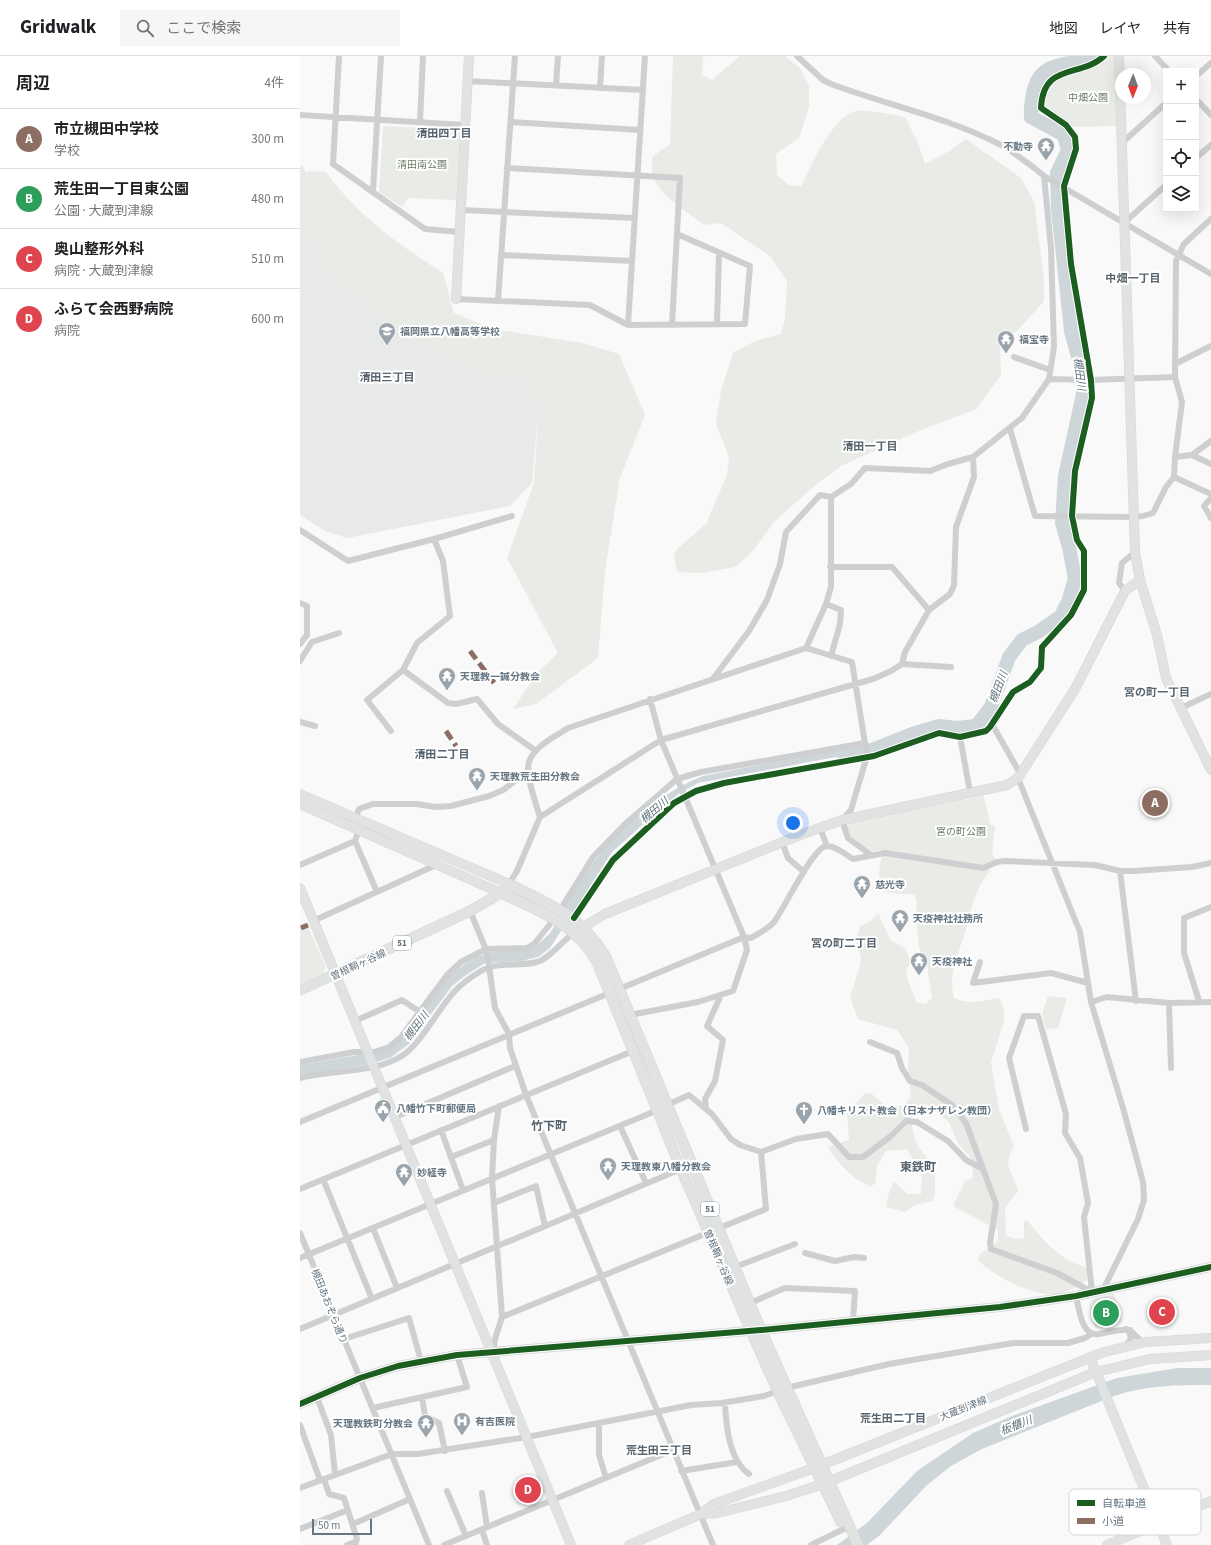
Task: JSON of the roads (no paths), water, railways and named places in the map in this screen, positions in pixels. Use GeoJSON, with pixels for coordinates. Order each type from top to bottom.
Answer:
{"type":"FeatureCollection","features":[{"type":"Feature","properties":{"kind":"main road","name":"51"},"geometry":{"type":"LineString","coordinates":[[509,884],[574,918]]}},
{"type":"Feature","properties":{"kind":"main road","name":"曽根鞘ヶ谷線"},"geometry":{"type":"LineString","coordinates":[[300,990],[470,912],[501,893],[509,884]]}},
{"type":"Feature","properties":{"kind":"main road","name":"51"},"geometry":{"type":"LineString","coordinates":[[501,893],[575,929]]}},
{"type":"Feature","properties":{"kind":"main road","name":"曽根鞘ヶ谷線"},"geometry":{"type":"LineString","coordinates":[[574,918],[575,929],[590,949],[597,962],[633,1051],[662,1108],[756,1331],[846,1527],[851,1545]]}},
{"type":"Feature","properties":{"kind":"main road","name":"曽根鞘ヶ谷線"},"geometry":{"type":"LineString","coordinates":[[575,929],[597,943],[606,957],[630,1015],[681,1169],[713,1230],[735,1266],[750,1303],[756,1331]]}},
{"type":"Feature","properties":{"kind":"main road","name":"51"},"geometry":{"type":"LineString","coordinates":[[846,1527],[858,1545]]}},
{"type":"Feature","properties":{"kind":"street"},"geometry":{"type":"LineString","coordinates":[[339,56],[333,164],[425,229],[460,232]]}},
{"type":"Feature","properties":{"kind":"street"},"geometry":{"type":"LineString","coordinates":[[373,191],[381,56]]}},
{"type":"Feature","properties":{"kind":"street"},"geometry":{"type":"LineString","coordinates":[[420,122],[423,56]]}},
{"type":"Feature","properties":{"kind":"street"},"geometry":{"type":"LineString","coordinates":[[469,56],[456,299],[590,305],[628,325],[745,324],[750,266],[677,234]]}},
{"type":"Feature","properties":{"kind":"street"},"geometry":{"type":"LineString","coordinates":[[498,301],[515,56]]}},
{"type":"Feature","properties":{"kind":"street"},"geometry":{"type":"LineString","coordinates":[[556,85],[558,56]]}},
{"type":"Feature","properties":{"kind":"street"},"geometry":{"type":"LineString","coordinates":[[600,88],[602,56]]}},
{"type":"Feature","properties":{"kind":"street"},"geometry":{"type":"LineString","coordinates":[[628,325],[645,56]]}},
{"type":"Feature","properties":{"kind":"street"},"geometry":{"type":"LineString","coordinates":[[797,56],[823,80],[831,84],[961,128],[998,144],[1025,160],[1044,176],[1064,186],[1211,274]]}},
{"type":"Feature","properties":{"kind":"street"},"geometry":{"type":"LineString","coordinates":[[574,918],[613,860],[674,803],[685,795],[724,783],[867,756],[874,756],[940,733],[960,737],[986,731],[1013,692],[1030,682],[1040,668],[1042,647],[1071,615],[1084,590],[1084,551],[1077,540],[1069,516],[1075,471],[1092,398],[1071,264],[1064,186],[1076,149],[1075,137],[1066,125],[1041,108],[1042,97],[1049,81],[1059,74],[1091,65],[1104,56]]}},
{"type":"Feature","properties":{"kind":"street"},"geometry":{"type":"LineString","coordinates":[[1119,56],[1123,142],[1124,222],[1135,552],[1140,580],[1157,635],[1166,678],[1211,770]]}},
{"type":"Feature","properties":{"kind":"street"},"geometry":{"type":"LineString","coordinates":[[1155,56],[1166,68]]}},
{"type":"Feature","properties":{"kind":"street"},"geometry":{"type":"LineString","coordinates":[[1199,73],[1211,63]]}},
{"type":"Feature","properties":{"kind":"street"},"geometry":{"type":"LineString","coordinates":[[467,81],[643,90]]}},
{"type":"Feature","properties":{"kind":"street"},"geometry":{"type":"LineString","coordinates":[[1199,102],[1211,115]]}},
{"type":"Feature","properties":{"kind":"street"},"geometry":{"type":"LineString","coordinates":[[1123,142],[1165,104]]}},
{"type":"Feature","properties":{"kind":"street"},"geometry":{"type":"LineString","coordinates":[[300,115],[465,125]]}},
{"type":"Feature","properties":{"kind":"street"},"geometry":{"type":"LineString","coordinates":[[510,122],[640,130]]}},
{"type":"Feature","properties":{"kind":"street"},"geometry":{"type":"LineString","coordinates":[[1199,155],[1211,145]]}},
{"type":"Feature","properties":{"kind":"street"},"geometry":{"type":"LineString","coordinates":[[507,168],[680,178],[672,325]]}},
{"type":"Feature","properties":{"kind":"street"},"geometry":{"type":"LineString","coordinates":[[712,680],[749,631],[767,600],[780,564],[786,532],[820,494],[831,497],[851,484],[864,468],[930,471],[973,457],[1022,418],[1049,379],[1054,347],[1052,285],[1044,176]]}},
{"type":"Feature","properties":{"kind":"street"},"geometry":{"type":"LineString","coordinates":[[1124,222],[1163,188]]}},
{"type":"Feature","properties":{"kind":"street"},"geometry":{"type":"LineString","coordinates":[[461,210],[635,218]]}},
{"type":"Feature","properties":{"kind":"street"},"geometry":{"type":"LineString","coordinates":[[1010,429],[1035,516],[1133,517],[1153,513],[1166,487],[1174,477],[1182,402],[1175,377],[1176,261],[1184,244],[1211,219]]}},
{"type":"Feature","properties":{"kind":"street"},"geometry":{"type":"LineString","coordinates":[[717,324],[719,252]]}},
{"type":"Feature","properties":{"kind":"street"},"geometry":{"type":"LineString","coordinates":[[502,255],[632,261]]}},
{"type":"Feature","properties":{"kind":"street"},"geometry":{"type":"LineString","coordinates":[[1175,364],[1211,346]]}},
{"type":"Feature","properties":{"kind":"street"},"geometry":{"type":"LineString","coordinates":[[1014,357],[1050,370]]}},
{"type":"Feature","properties":{"kind":"street"},"geometry":{"type":"LineString","coordinates":[[1049,379],[1090,380],[1175,377]]}},
{"type":"Feature","properties":{"kind":"street"},"geometry":{"type":"LineString","coordinates":[[1175,457],[1192,455],[1211,441]]}},
{"type":"Feature","properties":{"kind":"street"},"geometry":{"type":"LineString","coordinates":[[1192,455],[1211,464]]}},
{"type":"Feature","properties":{"kind":"street"},"geometry":{"type":"LineString","coordinates":[[902,664],[905,652],[929,610],[950,594],[954,585],[956,527],[974,477],[973,457]]}},
{"type":"Feature","properties":{"kind":"street"},"geometry":{"type":"LineString","coordinates":[[1174,477],[1211,494]]}},
{"type":"Feature","properties":{"kind":"street"},"geometry":{"type":"LineString","coordinates":[[806,648],[826,604],[830,586],[831,497]]}},
{"type":"Feature","properties":{"kind":"street"},"geometry":{"type":"LineString","coordinates":[[1211,498],[1204,506],[1211,518]]}},
{"type":"Feature","properties":{"kind":"street"},"geometry":{"type":"LineString","coordinates":[[300,530],[348,561],[434,539],[512,516]]}},
{"type":"Feature","properties":{"kind":"street"},"geometry":{"type":"LineString","coordinates":[[391,731],[367,700],[403,670],[417,643],[450,616],[443,561],[434,539]]}},
{"type":"Feature","properties":{"kind":"street"},"geometry":{"type":"LineString","coordinates":[[1125,591],[1119,583],[1122,563],[1135,552]]}},
{"type":"Feature","properties":{"kind":"street"},"geometry":{"type":"LineString","coordinates":[[830,567],[892,567],[929,610]]}},
{"type":"Feature","properties":{"kind":"street"},"geometry":{"type":"LineString","coordinates":[[300,1062],[354,1052],[383,1066],[402,1057],[413,1046],[454,992],[467,980],[490,965],[523,966],[539,962],[551,953],[575,929],[605,914],[715,868],[842,820],[1007,785],[1019,777],[1075,689],[1125,591],[1140,580]]}},
{"type":"Feature","properties":{"kind":"street"},"geometry":{"type":"LineString","coordinates":[[300,603],[306,606],[307,635],[300,644]]}},
{"type":"Feature","properties":{"kind":"street"},"geometry":{"type":"LineString","coordinates":[[826,604],[840,610],[840,624],[831,656]]}},
{"type":"Feature","properties":{"kind":"street"},"geometry":{"type":"LineString","coordinates":[[300,661],[312,642],[339,633]]}},
{"type":"Feature","properties":{"kind":"street"},"geometry":{"type":"LineString","coordinates":[[540,817],[528,771],[529,762],[536,751],[548,740],[568,728],[590,719],[614,714],[650,699],[712,680],[806,648],[852,662],[867,756],[851,810],[842,820]]}},
{"type":"Feature","properties":{"kind":"street"},"geometry":{"type":"LineString","coordinates":[[300,794],[509,884],[517,872],[540,817],[661,740],[855,684],[883,675],[902,664],[951,667]]}},
{"type":"Feature","properties":{"kind":"street"},"geometry":{"type":"LineString","coordinates":[[403,670],[448,703],[456,704],[477,699],[498,724],[536,751]]}},
{"type":"Feature","properties":{"kind":"street"},"geometry":{"type":"LineString","coordinates":[[1181,708],[1211,694]]}},
{"type":"Feature","properties":{"kind":"street"},"geometry":{"type":"LineString","coordinates":[[630,1015],[698,1002],[733,991],[747,950],[744,937],[661,740],[650,699]]}},
{"type":"Feature","properties":{"kind":"street"},"geometry":{"type":"LineString","coordinates":[[300,722],[315,726]]}},
{"type":"Feature","properties":{"kind":"street"},"geometry":{"type":"LineString","coordinates":[[992,724],[1019,777],[1051,863],[1080,932],[1091,1002],[1123,1108],[1143,1182],[1144,1200],[1138,1219],[1103,1290]]}},
{"type":"Feature","properties":{"kind":"street"},"geometry":{"type":"LineString","coordinates":[[960,737],[970,792]]}},
{"type":"Feature","properties":{"kind":"street"},"geometry":{"type":"LineString","coordinates":[[561,910],[593,858],[624,825],[679,781],[701,772],[865,744]]}},
{"type":"Feature","properties":{"kind":"street"},"geometry":{"type":"LineString","coordinates":[[356,817],[359,810],[373,804],[417,804],[435,807],[451,806],[480,799],[503,790],[528,771]]}},
{"type":"Feature","properties":{"kind":"street"},"geometry":{"type":"LineString","coordinates":[[300,804],[501,893]]}},
{"type":"Feature","properties":{"kind":"street"},"geometry":{"type":"LineString","coordinates":[[842,820],[848,838],[871,855]]}},
{"type":"Feature","properties":{"kind":"street"},"geometry":{"type":"LineString","coordinates":[[820,828],[826,846]]}},
{"type":"Feature","properties":{"kind":"street"},"geometry":{"type":"LineString","coordinates":[[359,830],[355,841],[377,892]]}},
{"type":"Feature","properties":{"kind":"street"},"geometry":{"type":"LineString","coordinates":[[300,865],[355,841]]}},
{"type":"Feature","properties":{"kind":"street"},"geometry":{"type":"LineString","coordinates":[[782,842],[788,858],[804,872]]}},
{"type":"Feature","properties":{"kind":"street"},"geometry":{"type":"LineString","coordinates":[[300,1122],[744,937],[751,938],[774,922],[804,872],[822,847],[831,846],[853,859],[885,853],[983,868],[997,862],[1005,861],[1095,865],[1120,871],[1192,867],[1211,863]]}},
{"type":"Feature","properties":{"kind":"street"},"geometry":{"type":"LineString","coordinates":[[313,921],[436,865]]}},
{"type":"Feature","properties":{"kind":"street"},"geometry":{"type":"LineString","coordinates":[[1120,871],[1136,1001]]}},
{"type":"Feature","properties":{"kind":"street"},"geometry":{"type":"LineString","coordinates":[[300,888],[571,1545]]}},
{"type":"Feature","properties":{"kind":"street"},"geometry":{"type":"LineString","coordinates":[[1199,1001],[1184,954],[1184,918],[1211,906]]}},
{"type":"Feature","properties":{"kind":"street"},"geometry":{"type":"LineString","coordinates":[[470,912],[487,950],[495,1008],[509,1034],[510,1048],[526,1095],[628,1341],[656,1413],[701,1514],[713,1545]]}},
{"type":"Feature","properties":{"kind":"street"},"geometry":{"type":"LineString","coordinates":[[300,1078],[361,1068],[371,1059],[374,1052],[393,1044],[402,1037],[447,975],[461,962],[487,950],[527,948],[534,944],[555,919]]}},
{"type":"Feature","properties":{"kind":"street"},"geometry":{"type":"LineString","coordinates":[[980,962],[973,983],[1051,973],[1088,983]]}},
{"type":"Feature","properties":{"kind":"street"},"geometry":{"type":"LineString","coordinates":[[706,1109],[705,1099],[715,1081],[723,1040],[706,1026],[720,995]]}},
{"type":"Feature","properties":{"kind":"street"},"geometry":{"type":"LineString","coordinates":[[1091,1002],[1108,997],[1136,1001],[1169,1003],[1199,1001],[1211,1002]]}},
{"type":"Feature","properties":{"kind":"street"},"geometry":{"type":"LineString","coordinates":[[355,1021],[402,1000],[420,1012]]}},
{"type":"Feature","properties":{"kind":"street"},"geometry":{"type":"LineString","coordinates":[[1169,1003],[1171,1068]]}},
{"type":"Feature","properties":{"kind":"street"},"geometry":{"type":"LineString","coordinates":[[1026,1129],[1009,1058],[1024,1016],[1038,1016],[1066,1114],[1066,1133],[1080,1158],[1088,1203],[1084,1217],[1092,1292]]}},
{"type":"Feature","properties":{"kind":"street"},"geometry":{"type":"LineString","coordinates":[[870,1042],[897,1053],[902,1068],[910,1081],[922,1085],[952,1105],[966,1123],[996,1204],[990,1243],[991,1249],[1057,1273],[1092,1292]]}},
{"type":"Feature","properties":{"kind":"street"},"geometry":{"type":"LineString","coordinates":[[300,1189],[633,1051]]}},
{"type":"Feature","properties":{"kind":"street"},"geometry":{"type":"LineString","coordinates":[[395,1117],[516,1066]]}},
{"type":"Feature","properties":{"kind":"street"},"geometry":{"type":"LineString","coordinates":[[300,1258],[620,1126],[689,1095],[706,1109],[730,1139],[740,1145],[761,1152],[796,1139],[828,1134],[849,1157],[863,1157],[891,1136],[906,1121],[917,1122],[948,1141],[966,1160],[983,1168]]}},
{"type":"Feature","properties":{"kind":"street"},"geometry":{"type":"LineString","coordinates":[[493,1353],[495,1338],[502,1317],[492,1178],[494,1140],[499,1106]]}},
{"type":"Feature","properties":{"kind":"street"},"geometry":{"type":"LineString","coordinates":[[620,1126],[646,1183]]}},
{"type":"Feature","properties":{"kind":"street"},"geometry":{"type":"LineString","coordinates":[[441,1130],[464,1190]]}},
{"type":"Feature","properties":{"kind":"street"},"geometry":{"type":"LineString","coordinates":[[451,1157],[494,1140]]}},
{"type":"Feature","properties":{"kind":"street"},"geometry":{"type":"LineString","coordinates":[[502,1317],[766,1209],[761,1152]]}},
{"type":"Feature","properties":{"kind":"street"},"geometry":{"type":"LineString","coordinates":[[300,1329],[681,1169]]}},
{"type":"Feature","properties":{"kind":"street"},"geometry":{"type":"LineString","coordinates":[[323,1180],[372,1299]]}},
{"type":"Feature","properties":{"kind":"street"},"geometry":{"type":"LineString","coordinates":[[494,1204],[536,1186],[545,1226]]}},
{"type":"Feature","properties":{"kind":"street"},"geometry":{"type":"LineString","coordinates":[[373,1228],[397,1288]]}},
{"type":"Feature","properties":{"kind":"street","name":"槻田あおぞら通り"},"geometry":{"type":"LineString","coordinates":[[300,1233],[429,1545]]}},
{"type":"Feature","properties":{"kind":"street"},"geometry":{"type":"LineString","coordinates":[[735,1266],[795,1244]]}},
{"type":"Feature","properties":{"kind":"street"},"geometry":{"type":"LineString","coordinates":[[805,1253],[836,1261],[854,1257],[864,1258]]}},
{"type":"Feature","properties":{"kind":"street"},"geometry":{"type":"LineString","coordinates":[[300,1404],[360,1378],[398,1366],[457,1355],[756,1331],[1000,1307],[1076,1296],[1211,1267]]}},
{"type":"Feature","properties":{"kind":"street"},"geometry":{"type":"LineString","coordinates":[[750,1303],[785,1288],[855,1291],[853,1321]]}},
{"type":"Feature","properties":{"kind":"street"},"geometry":{"type":"LineString","coordinates":[[1076,1296],[1081,1318],[1087,1330],[1092,1334]]}},
{"type":"Feature","properties":{"kind":"street"},"geometry":{"type":"LineString","coordinates":[[344,1340],[409,1318],[421,1361]]}},
{"type":"Feature","properties":{"kind":"street"},"geometry":{"type":"LineString","coordinates":[[1126,1329],[1130,1332],[1131,1338],[1126,1346]]}},
{"type":"Feature","properties":{"kind":"street"},"geometry":{"type":"LineString","coordinates":[[300,1488],[392,1454],[418,1454],[445,1451],[656,1413],[691,1405],[725,1403],[889,1364],[1013,1343],[1068,1343],[1085,1338],[1092,1334],[1126,1329],[1133,1331],[1140,1340],[1146,1342]]}},
{"type":"Feature","properties":{"kind":"street","name":"大蔵到津線"},"geometry":{"type":"LineString","coordinates":[[629,1545],[701,1514],[714,1504],[818,1467],[1090,1357],[1126,1346],[1146,1342],[1211,1338]]}},
{"type":"Feature","properties":{"kind":"street"},"geometry":{"type":"LineString","coordinates":[[373,1408],[467,1387],[457,1355]]}},
{"type":"Feature","properties":{"kind":"street","name":"大蔵到津線"},"geometry":{"type":"LineString","coordinates":[[701,1514],[717,1513],[786,1496],[826,1482],[1096,1372],[1150,1359],[1211,1355]]}},
{"type":"Feature","properties":{"kind":"street"},"geometry":{"type":"LineString","coordinates":[[1090,1357],[1143,1489]]}},
{"type":"Feature","properties":{"kind":"street"},"geometry":{"type":"LineString","coordinates":[[317,1397],[332,1435],[335,1474]]}},
{"type":"Feature","properties":{"kind":"street"},"geometry":{"type":"LineString","coordinates":[[422,1397],[425,1416],[439,1423],[445,1451]]}},
{"type":"Feature","properties":{"kind":"street"},"geometry":{"type":"LineString","coordinates":[[725,1403],[726,1418],[737,1462],[749,1474]]}},
{"type":"Feature","properties":{"kind":"street"},"geometry":{"type":"LineString","coordinates":[[600,1423],[599,1455],[606,1478]]}},
{"type":"Feature","properties":{"kind":"street"},"geometry":{"type":"LineString","coordinates":[[300,1425],[329,1494],[344,1498],[357,1539],[355,1543],[347,1545]]}},
{"type":"Feature","properties":{"kind":"street"},"geometry":{"type":"LineString","coordinates":[[444,1545],[673,1450]]}},
{"type":"Feature","properties":{"kind":"street"},"geometry":{"type":"LineString","coordinates":[[681,1471],[737,1462]]}},
{"type":"Feature","properties":{"kind":"street"},"geometry":{"type":"LineString","coordinates":[[447,1491],[466,1536]]}},
{"type":"Feature","properties":{"kind":"street"},"geometry":{"type":"LineString","coordinates":[[482,1493],[484,1528],[487,1545]]}},
{"type":"Feature","properties":{"kind":"street"},"geometry":{"type":"LineString","coordinates":[[353,1524],[410,1499]]}},
{"type":"Feature","properties":{"kind":"street"},"geometry":{"type":"LineString","coordinates":[[1201,1505],[1211,1501]]}},
{"type":"Feature","properties":{"kind":"street"},"geometry":{"type":"LineString","coordinates":[[300,1529],[348,1510]]}},
{"type":"Feature","properties":{"kind":"street"},"geometry":{"type":"LineString","coordinates":[[811,1545],[846,1527]]}},
{"type":"Feature","properties":{"kind":"street"},"geometry":{"type":"LineString","coordinates":[[1107,1545],[1131,1535]]}},
{"type":"Feature","properties":{"kind":"street"},"geometry":{"type":"LineString","coordinates":[[1162,1535],[1167,1545]]}},
{"type":"Feature","properties":{"kind":"water"},"geometry":{"type":"Polygon","coordinates":[[[850,747],[859,747],[861,750],[841,756],[698,783],[680,793],[612,852],[550,948],[538,957],[521,961],[485,963],[466,975],[452,986],[409,1044],[390,1058],[366,1065],[300,1076],[300,1065],[387,1050],[408,1032],[439,987],[448,977],[462,966],[484,954],[529,949],[542,941],[550,933],[596,859],[638,816],[671,792],[703,776],[850,747]]]}},
{"type":"Feature","properties":{"kind":"water","name":"板櫃川"},"geometry":{"type":"Polygon","coordinates":[[[1177,1368],[1211,1368],[1211,1385],[1162,1386],[1126,1392],[982,1449],[951,1466],[927,1485],[880,1535],[867,1545],[837,1545],[867,1523],[917,1471],[973,1433],[1012,1416],[1117,1378],[1177,1368]]]}},
{"type":"Feature","properties":{"kind":"waterway","name":"槻田川"},"geometry":{"type":"LineString","coordinates":[[842,752],[872,750],[912,734],[939,726],[957,728],[976,726],[991,707],[1009,657],[1022,640],[1038,632],[1061,616],[1068,602],[1075,579],[1069,547],[1062,523],[1065,476],[1083,394],[1081,368],[1071,331],[1058,210],[1057,173],[1068,150],[1064,135],[1031,117],[1031,103],[1038,79],[1050,68],[1093,56]]}},
{"type":"Feature","properties":{"kind":"place","name":"不動寺"},"geometry":{"type":"Point","coordinates":[1046,161]}},
{"type":"Feature","properties":{"kind":"place","name":"福岡県立八幡高等学校"},"geometry":{"type":"Point","coordinates":[387,346]}},
{"type":"Feature","properties":{"kind":"place","name":"福宝寺"},"geometry":{"type":"Point","coordinates":[1006,354]}},
{"type":"Feature","properties":{"kind":"place","name":"天理教一誠分教会"},"geometry":{"type":"Point","coordinates":[447,691]}},
{"type":"Feature","properties":{"kind":"place","name":"天理教荒生田分教会"},"geometry":{"type":"Point","coordinates":[477,791]}},
{"type":"Feature","properties":{"kind":"place","name":"市立槻田中学校"},"geometry":{"type":"Point","coordinates":[1155,803]}},
{"type":"Feature","properties":{"kind":"place","name":"慈光寺"},"geometry":{"type":"Point","coordinates":[862,899]}},
{"type":"Feature","properties":{"kind":"place","name":"天疫神社社務所"},"geometry":{"type":"Point","coordinates":[900,933]}},
{"type":"Feature","properties":{"kind":"place","name":"天疫神社"},"geometry":{"type":"Point","coordinates":[919,976]}},
{"type":"Feature","properties":{"kind":"place","name":"八幡竹下町郵便局"},"geometry":{"type":"Point","coordinates":[383,1123]}},
{"type":"Feature","properties":{"kind":"place","name":"八幡キリスト教会（日本ナザレン教団）"},"geometry":{"type":"Point","coordinates":[804,1125]}},
{"type":"Feature","properties":{"kind":"place","name":"天理教東八幡分教会"},"geometry":{"type":"Point","coordinates":[608,1181]}},
{"type":"Feature","properties":{"kind":"place","name":"妙経寺"},"geometry":{"type":"Point","coordinates":[404,1187]}},
{"type":"Feature","properties":{"kind":"place","name":"奥山整形外科"},"geometry":{"type":"Point","coordinates":[1162,1312]}},
{"type":"Feature","properties":{"kind":"place","name":"荒生田一丁目東公園"},"geometry":{"type":"Point","coordinates":[1106,1313]}},
{"type":"Feature","properties":{"kind":"place","name":"有吉医院"},"geometry":{"type":"Point","coordinates":[462,1436]}},
{"type":"Feature","properties":{"kind":"place","name":"天理教鉄町分教会"},"geometry":{"type":"Point","coordinates":[426,1438]}},
{"type":"Feature","properties":{"kind":"place","name":"ふらて会西野病院"},"geometry":{"type":"Point","coordinates":[528,1490]}},
{"type":"Feature","properties":{"kind":"district","name":"清田四丁目"},"geometry":{"type":"Point","coordinates":[444,133]}},
{"type":"Feature","properties":{"kind":"district","name":"中畑一丁目"},"geometry":{"type":"Point","coordinates":[1133,278]}},
{"type":"Feature","properties":{"kind":"district","name":"清田三丁目"},"geometry":{"type":"Point","coordinates":[387,377]}},
{"type":"Feature","properties":{"kind":"district","name":"清田一丁目"},"geometry":{"type":"Point","coordinates":[870,446]}},
{"type":"Feature","properties":{"kind":"district","name":"宮の町一丁目"},"geometry":{"type":"Point","coordinates":[1157,692]}},
{"type":"Feature","properties":{"kind":"district","name":"清田二丁目"},"geometry":{"type":"Point","coordinates":[442,754]}},
{"type":"Feature","properties":{"kind":"district","name":"宮の町二丁目"},"geometry":{"type":"Point","coordinates":[844,943]}},
{"type":"Feature","properties":{"kind":"district","name":"竹下町"},"geometry":{"type":"Point","coordinates":[549,1126]}},
{"type":"Feature","properties":{"kind":"district","name":"東鉄町"},"geometry":{"type":"Point","coordinates":[918,1167]}},
{"type":"Feature","properties":{"kind":"district","name":"荒生田二丁目"},"geometry":{"type":"Point","coordinates":[893,1418]}},
{"type":"Feature","properties":{"kind":"district","name":"荒生田三丁目"},"geometry":{"type":"Point","coordinates":[659,1450]}},
{"type":"Feature","properties":{"kind":"park label","name":"中畑公園"},"geometry":{"type":"Point","coordinates":[1088,97]}},
{"type":"Feature","properties":{"kind":"park label","name":"清田南公園"},"geometry":{"type":"Point","coordinates":[422,164]}},
{"type":"Feature","properties":{"kind":"park label","name":"宮の町公園"},"geometry":{"type":"Point","coordinates":[961,831]}}]}
